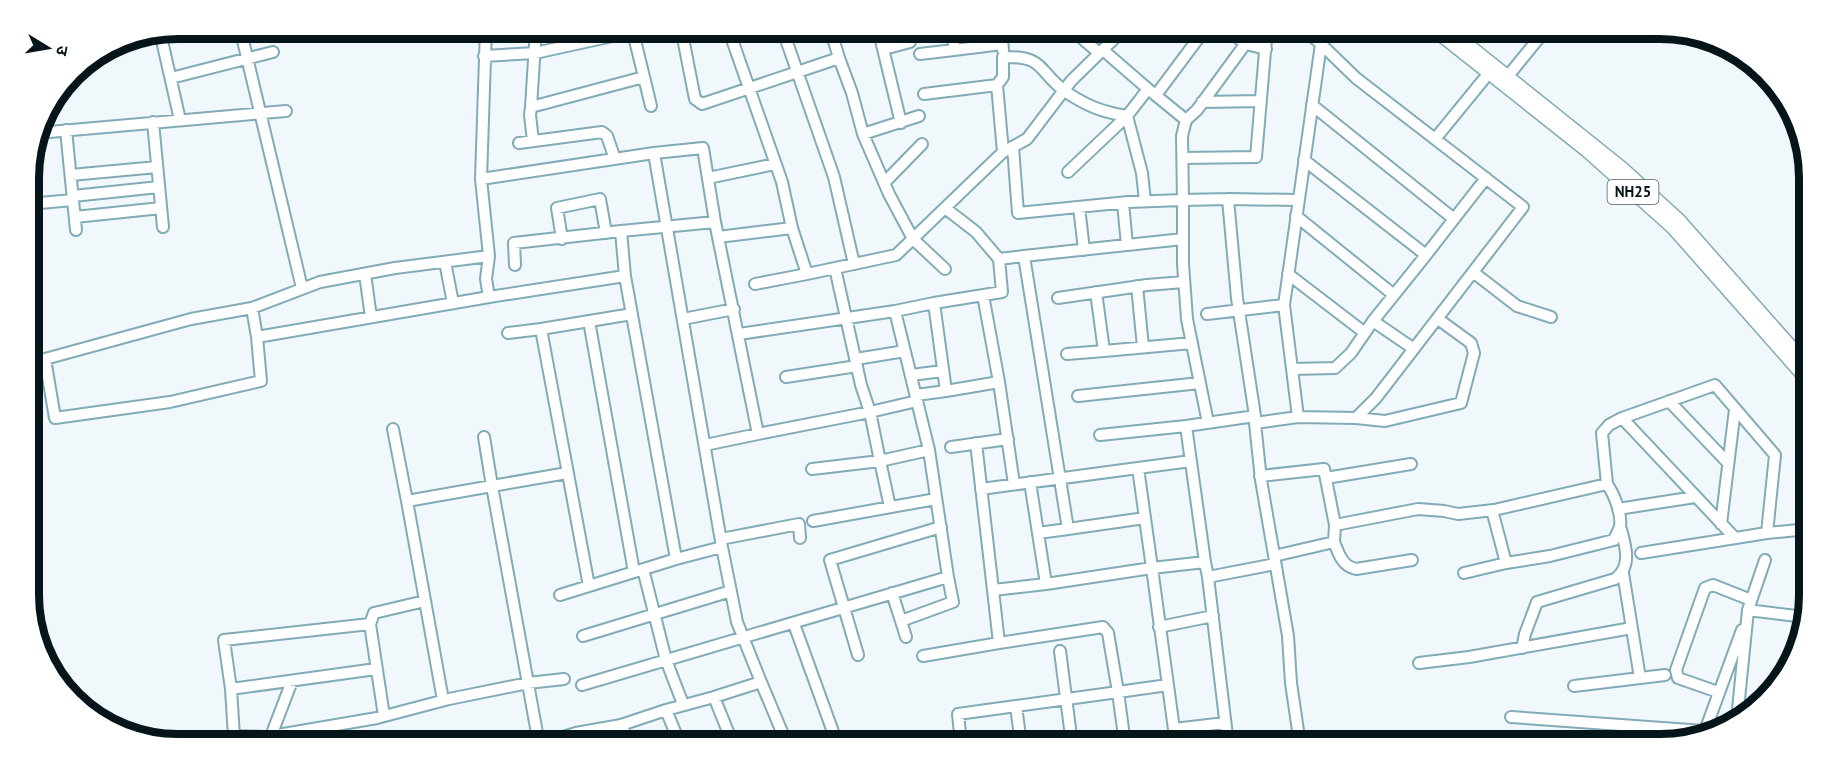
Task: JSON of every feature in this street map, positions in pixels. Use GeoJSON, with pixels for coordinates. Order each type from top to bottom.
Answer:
{"type":"FeatureCollection","features":[{"type":"Feature","properties":{"kind":"main road","name":"NH25"},"geometry":{"type":"LineString","coordinates":[[1448,39],[1492,69],[1508,76],[1622,168],[1679,220],[1799,356]]}},
{"type":"Feature","properties":{"kind":"main road","name":"NH25"},"geometry":{"type":"LineString","coordinates":[[1459,39],[1673,228],[1799,371]]}},
{"type":"Feature","properties":{"kind":"street"},"geometry":{"type":"LineString","coordinates":[[242,39],[302,288]]}},
{"type":"Feature","properties":{"kind":"street"},"geometry":{"type":"LineString","coordinates":[[485,39],[482,179],[489,256],[486,279],[489,297]]}},
{"type":"Feature","properties":{"kind":"street"},"geometry":{"type":"LineString","coordinates":[[533,141],[530,115],[536,39]]}},
{"type":"Feature","properties":{"kind":"street"},"geometry":{"type":"LineString","coordinates":[[484,56],[535,54],[596,39]]}},
{"type":"Feature","properties":{"kind":"street"},"geometry":{"type":"LineString","coordinates":[[635,39],[651,106]]}},
{"type":"Feature","properties":{"kind":"street"},"geometry":{"type":"LineString","coordinates":[[683,39],[695,99],[702,104],[839,58]]}},
{"type":"Feature","properties":{"kind":"street"},"geometry":{"type":"LineString","coordinates":[[732,39],[782,182],[792,228],[807,274]]}},
{"type":"Feature","properties":{"kind":"street"},"geometry":{"type":"LineString","coordinates":[[785,39],[834,177],[854,264]]}},
{"type":"Feature","properties":{"kind":"street"},"geometry":{"type":"LineString","coordinates":[[833,39],[863,134],[913,240],[945,269]]}},
{"type":"Feature","properties":{"kind":"street"},"geometry":{"type":"LineString","coordinates":[[881,39],[901,123]]}},
{"type":"Feature","properties":{"kind":"street"},"geometry":{"type":"LineString","coordinates":[[954,39],[954,50]]}},
{"type":"Feature","properties":{"kind":"street"},"geometry":{"type":"LineString","coordinates":[[979,39],[980,47]]}},
{"type":"Feature","properties":{"kind":"street"},"geometry":{"type":"LineString","coordinates":[[924,94],[997,85],[1003,77],[1002,39]]}},
{"type":"Feature","properties":{"kind":"street"},"geometry":{"type":"LineString","coordinates":[[1085,39],[1186,120]]}},
{"type":"Feature","properties":{"kind":"street"},"geometry":{"type":"LineString","coordinates":[[755,284],[896,255],[1008,149],[1027,139],[1064,90],[1114,39]]}},
{"type":"Feature","properties":{"kind":"street"},"geometry":{"type":"LineString","coordinates":[[1068,172],[1152,92],[1197,39]]}},
{"type":"Feature","properties":{"kind":"street"},"geometry":{"type":"LineString","coordinates":[[1239,39],[1246,44],[1266,49]]}},
{"type":"Feature","properties":{"kind":"street"},"geometry":{"type":"LineString","coordinates":[[1208,423],[1187,319],[1184,282],[1182,136],[1186,120],[1249,39]]}},
{"type":"Feature","properties":{"kind":"street"},"geometry":{"type":"LineString","coordinates":[[1183,158],[1256,157],[1266,39]]}},
{"type":"Feature","properties":{"kind":"street"},"geometry":{"type":"LineString","coordinates":[[1314,39],[1356,78],[1524,207],[1376,398],[1356,418]]}},
{"type":"Feature","properties":{"kind":"street"},"geometry":{"type":"LineString","coordinates":[[1298,417],[1284,305],[1323,39]]}},
{"type":"Feature","properties":{"kind":"street"},"geometry":{"type":"LineString","coordinates":[[1508,76],[1537,39]]}},
{"type":"Feature","properties":{"kind":"street"},"geometry":{"type":"LineString","coordinates":[[162,40],[180,120]]}},
{"type":"Feature","properties":{"kind":"street"},"geometry":{"type":"LineString","coordinates":[[884,50],[910,42]]}},
{"type":"Feature","properties":{"kind":"street"},"geometry":{"type":"LineString","coordinates":[[920,54],[1002,44]]}},
{"type":"Feature","properties":{"kind":"street"},"geometry":{"type":"LineString","coordinates":[[171,78],[273,52]]}},
{"type":"Feature","properties":{"kind":"street"},"geometry":{"type":"LineString","coordinates":[[1004,57],[1021,56],[1030,59],[1064,90],[1094,109],[1127,116]]}},
{"type":"Feature","properties":{"kind":"street"},"geometry":{"type":"LineString","coordinates":[[1435,139],[1492,69]]}},
{"type":"Feature","properties":{"kind":"street"},"geometry":{"type":"LineString","coordinates":[[531,107],[644,78]]}},
{"type":"Feature","properties":{"kind":"street"},"geometry":{"type":"LineString","coordinates":[[997,85],[1018,213],[1145,201],[1298,200]]}},
{"type":"Feature","properties":{"kind":"street"},"geometry":{"type":"LineString","coordinates":[[1202,102],[1261,101]]}},
{"type":"Feature","properties":{"kind":"street"},"geometry":{"type":"LineString","coordinates":[[1312,105],[1454,219]]}},
{"type":"Feature","properties":{"kind":"street"},"geometry":{"type":"LineString","coordinates":[[48,132],[286,111]]}},
{"type":"Feature","properties":{"kind":"street"},"geometry":{"type":"LineString","coordinates":[[863,134],[919,116]]}},
{"type":"Feature","properties":{"kind":"street"},"geometry":{"type":"LineString","coordinates":[[1127,116],[1142,173],[1145,201]]}},
{"type":"Feature","properties":{"kind":"street"},"geometry":{"type":"LineString","coordinates":[[153,122],[163,227]]}},
{"type":"Feature","properties":{"kind":"street"},"geometry":{"type":"LineString","coordinates":[[66,130],[76,230]]}},
{"type":"Feature","properties":{"kind":"street"},"geometry":{"type":"LineString","coordinates":[[519,142],[602,132],[607,136],[615,159]]}},
{"type":"Feature","properties":{"kind":"street"},"geometry":{"type":"LineString","coordinates":[[885,182],[922,144]]}},
{"type":"Feature","properties":{"kind":"street"},"geometry":{"type":"LineString","coordinates":[[482,179],[654,153],[703,148],[715,222],[758,434]]}},
{"type":"Feature","properties":{"kind":"street"},"geometry":{"type":"LineString","coordinates":[[654,153],[737,622],[783,734]]}},
{"type":"Feature","properties":{"kind":"street"},"geometry":{"type":"LineString","coordinates":[[1304,160],[1426,255]]}},
{"type":"Feature","properties":{"kind":"street"},"geometry":{"type":"LineString","coordinates":[[708,178],[775,164]]}},
{"type":"Feature","properties":{"kind":"street"},"geometry":{"type":"LineString","coordinates":[[70,175],[157,167]]}},
{"type":"Feature","properties":{"kind":"street"},"geometry":{"type":"LineString","coordinates":[[1292,369],[1335,368],[1351,353],[1373,321],[1486,178]]}},
{"type":"Feature","properties":{"kind":"street"},"geometry":{"type":"LineString","coordinates":[[39,203],[159,187]]}},
{"type":"Feature","properties":{"kind":"street"},"geometry":{"type":"LineString","coordinates":[[562,239],[556,208],[600,199],[606,233]]}},
{"type":"Feature","properties":{"kind":"street"},"geometry":{"type":"LineString","coordinates":[[1227,199],[1260,476],[1288,636],[1298,734]]}},
{"type":"Feature","properties":{"kind":"street"},"geometry":{"type":"LineString","coordinates":[[1123,203],[1127,245]]}},
{"type":"Feature","properties":{"kind":"street"},"geometry":{"type":"LineString","coordinates":[[1078,207],[1084,250]]}},
{"type":"Feature","properties":{"kind":"street"},"geometry":{"type":"LineString","coordinates":[[75,217],[161,208]]}},
{"type":"Feature","properties":{"kind":"street"},"geometry":{"type":"LineString","coordinates":[[739,334],[847,319],[1002,292],[999,259],[976,232],[945,208]]}},
{"type":"Feature","properties":{"kind":"street"},"geometry":{"type":"LineString","coordinates":[[1296,216],[1394,295]]}},
{"type":"Feature","properties":{"kind":"street"},"geometry":{"type":"LineString","coordinates":[[516,265],[514,243],[715,222]]}},
{"type":"Feature","properties":{"kind":"street"},"geometry":{"type":"LineString","coordinates":[[718,237],[792,228]]}},
{"type":"Feature","properties":{"kind":"street"},"geometry":{"type":"LineString","coordinates":[[621,231],[625,276],[676,559]]}},
{"type":"Feature","properties":{"kind":"street"},"geometry":{"type":"LineString","coordinates":[[999,259],[1183,239]]}},
{"type":"Feature","properties":{"kind":"street"},"geometry":{"type":"LineString","coordinates":[[39,365],[45,359],[191,319],[252,308],[320,282],[489,256]]}},
{"type":"Feature","properties":{"kind":"street"},"geometry":{"type":"LineString","coordinates":[[1024,256],[1068,528]]}},
{"type":"Feature","properties":{"kind":"street"},"geometry":{"type":"LineString","coordinates":[[445,262],[453,303]]}},
{"type":"Feature","properties":{"kind":"street"},"geometry":{"type":"LineString","coordinates":[[836,268],[890,507]]}},
{"type":"Feature","properties":{"kind":"street"},"geometry":{"type":"LineString","coordinates":[[1473,272],[1517,306],[1551,317]]}},
{"type":"Feature","properties":{"kind":"street"},"geometry":{"type":"LineString","coordinates":[[364,274],[371,317]]}},
{"type":"Feature","properties":{"kind":"street"},"geometry":{"type":"LineString","coordinates":[[1288,274],[1365,333]]}},
{"type":"Feature","properties":{"kind":"street"},"geometry":{"type":"LineString","coordinates":[[257,337],[625,276]]}},
{"type":"Feature","properties":{"kind":"street"},"geometry":{"type":"LineString","coordinates":[[1058,298],[1137,286],[1184,282]]}},
{"type":"Feature","properties":{"kind":"street"},"geometry":{"type":"LineString","coordinates":[[1137,286],[1143,347]]}},
{"type":"Feature","properties":{"kind":"street"},"geometry":{"type":"LineString","coordinates":[[1096,292],[1104,351]]}},
{"type":"Feature","properties":{"kind":"street"},"geometry":{"type":"LineString","coordinates":[[983,295],[1014,484]]}},
{"type":"Feature","properties":{"kind":"street"},"geometry":{"type":"LineString","coordinates":[[934,303],[946,391]]}},
{"type":"Feature","properties":{"kind":"street"},"geometry":{"type":"LineString","coordinates":[[1207,314],[1284,305]]}},
{"type":"Feature","properties":{"kind":"street"},"geometry":{"type":"LineString","coordinates":[[45,359],[55,418],[170,402],[261,381],[252,308]]}},
{"type":"Feature","properties":{"kind":"street"},"geometry":{"type":"LineString","coordinates":[[683,319],[734,309]]}},
{"type":"Feature","properties":{"kind":"street"},"geometry":{"type":"LineString","coordinates":[[895,311],[929,450],[953,602],[901,621]]}},
{"type":"Feature","properties":{"kind":"street"},"geometry":{"type":"LineString","coordinates":[[508,333],[632,314]]}},
{"type":"Feature","properties":{"kind":"street"},"geometry":{"type":"LineString","coordinates":[[1100,435],[1208,423],[1298,417],[1385,421],[1461,403],[1474,353],[1473,347],[1471,343],[1438,319]]}},
{"type":"Feature","properties":{"kind":"street"},"geometry":{"type":"LineString","coordinates":[[589,321],[639,570],[655,614],[666,660],[683,704]]}},
{"type":"Feature","properties":{"kind":"street"},"geometry":{"type":"LineString","coordinates":[[1373,321],[1414,350]]}},
{"type":"Feature","properties":{"kind":"street"},"geometry":{"type":"LineString","coordinates":[[541,329],[589,586]]}},
{"type":"Feature","properties":{"kind":"street"},"geometry":{"type":"LineString","coordinates":[[1067,354],[1192,343]]}},
{"type":"Feature","properties":{"kind":"street"},"geometry":{"type":"LineString","coordinates":[[786,377],[905,351]]}},
{"type":"Feature","properties":{"kind":"street"},"geometry":{"type":"LineString","coordinates":[[911,375],[944,371]]}},
{"type":"Feature","properties":{"kind":"street"},"geometry":{"type":"LineString","coordinates":[[705,445],[870,412],[946,391],[999,382]]}},
{"type":"Feature","properties":{"kind":"street"},"geometry":{"type":"LineString","coordinates":[[1078,396],[1200,383]]}},
{"type":"Feature","properties":{"kind":"street"},"geometry":{"type":"LineString","coordinates":[[1640,678],[1623,573],[1627,561],[1618,509],[1607,484],[1602,433],[1609,424],[1715,385],[1775,455],[1767,533]]}},
{"type":"Feature","properties":{"kind":"street"},"geometry":{"type":"LineString","coordinates":[[1669,401],[1728,463]]}},
{"type":"Feature","properties":{"kind":"street"},"geometry":{"type":"LineString","coordinates":[[1721,524],[1736,409]]}},
{"type":"Feature","properties":{"kind":"street"},"geometry":{"type":"LineString","coordinates":[[1622,418],[1735,538]]}},
{"type":"Feature","properties":{"kind":"street"},"geometry":{"type":"LineString","coordinates":[[1186,426],[1227,734]]}},
{"type":"Feature","properties":{"kind":"street"},"geometry":{"type":"LineString","coordinates":[[393,429],[443,700]]}},
{"type":"Feature","properties":{"kind":"street"},"geometry":{"type":"LineString","coordinates":[[484,437],[537,734]]}},
{"type":"Feature","properties":{"kind":"street"},"geometry":{"type":"LineString","coordinates":[[951,447],[1008,439]]}},
{"type":"Feature","properties":{"kind":"street"},"geometry":{"type":"LineString","coordinates":[[976,443],[999,643]]}},
{"type":"Feature","properties":{"kind":"street"},"geometry":{"type":"LineString","coordinates":[[812,469],[880,461],[929,450]]}},
{"type":"Feature","properties":{"kind":"street"},"geometry":{"type":"LineString","coordinates":[[981,489],[1191,461]]}},
{"type":"Feature","properties":{"kind":"street"},"geometry":{"type":"LineString","coordinates":[[1326,478],[1411,464]]}},
{"type":"Feature","properties":{"kind":"street"},"geometry":{"type":"LineString","coordinates":[[1138,468],[1175,734]]}},
{"type":"Feature","properties":{"kind":"street"},"geometry":{"type":"LineString","coordinates":[[1260,476],[1324,469],[1335,525],[1334,542],[1342,560],[1348,567],[1356,569],[1412,560]]}},
{"type":"Feature","properties":{"kind":"street"},"geometry":{"type":"LineString","coordinates":[[407,501],[567,473]]}},
{"type":"Feature","properties":{"kind":"street"},"geometry":{"type":"LineString","coordinates":[[1030,482],[1046,584]]}},
{"type":"Feature","properties":{"kind":"street"},"geometry":{"type":"LineString","coordinates":[[1335,525],[1418,509],[1458,514],[1492,510],[1607,484]]}},
{"type":"Feature","properties":{"kind":"street"},"geometry":{"type":"LineString","coordinates":[[1618,509],[1695,497]]}},
{"type":"Feature","properties":{"kind":"street"},"geometry":{"type":"LineString","coordinates":[[813,521],[936,499]]}},
{"type":"Feature","properties":{"kind":"street"},"geometry":{"type":"LineString","coordinates":[[1492,510],[1506,563]]}},
{"type":"Feature","properties":{"kind":"street"},"geometry":{"type":"LineString","coordinates":[[1038,533],[1145,518]]}},
{"type":"Feature","properties":{"kind":"street"},"geometry":{"type":"LineString","coordinates":[[560,595],[722,543],[799,524],[800,538]]}},
{"type":"Feature","properties":{"kind":"street"},"geometry":{"type":"LineString","coordinates":[[1464,573],[1550,556],[1614,540],[1620,526]]}},
{"type":"Feature","properties":{"kind":"street"},"geometry":{"type":"LineString","coordinates":[[858,654],[830,560],[941,527]]}},
{"type":"Feature","properties":{"kind":"street"},"geometry":{"type":"LineString","coordinates":[[1641,553],[1799,530]]}},
{"type":"Feature","properties":{"kind":"street"},"geometry":{"type":"LineString","coordinates":[[1208,578],[1334,542]]}},
{"type":"Feature","properties":{"kind":"street"},"geometry":{"type":"LineString","coordinates":[[1738,709],[1746,622],[1749,605],[1764,560]]}},
{"type":"Feature","properties":{"kind":"street"},"geometry":{"type":"LineString","coordinates":[[993,591],[1205,562]]}},
{"type":"Feature","properties":{"kind":"street"},"geometry":{"type":"LineString","coordinates":[[1522,648],[1537,602],[1615,579],[1623,573]]}},
{"type":"Feature","properties":{"kind":"street"},"geometry":{"type":"LineString","coordinates":[[582,685],[948,577]]}},
{"type":"Feature","properties":{"kind":"street"},"geometry":{"type":"LineString","coordinates":[[1718,692],[1678,678],[1676,670],[1705,588],[1713,585],[1749,605],[1797,615]]}},
{"type":"Feature","properties":{"kind":"street"},"geometry":{"type":"LineString","coordinates":[[583,636],[731,591]]}},
{"type":"Feature","properties":{"kind":"street"},"geometry":{"type":"LineString","coordinates":[[892,594],[906,637]]}},
{"type":"Feature","properties":{"kind":"street"},"geometry":{"type":"LineString","coordinates":[[384,716],[370,624],[374,613],[425,601]]}},
{"type":"Feature","properties":{"kind":"street"},"geometry":{"type":"LineString","coordinates":[[1159,627],[1212,616]]}},
{"type":"Feature","properties":{"kind":"street"},"geometry":{"type":"LineString","coordinates":[[1707,726],[1738,638],[1746,622]]}},
{"type":"Feature","properties":{"kind":"street"},"geometry":{"type":"LineString","coordinates":[[234,734],[231,689],[224,640],[370,624]]}},
{"type":"Feature","properties":{"kind":"street"},"geometry":{"type":"LineString","coordinates":[[794,624],[833,734]]}},
{"type":"Feature","properties":{"kind":"street"},"geometry":{"type":"LineString","coordinates":[[923,656],[1103,627],[1108,633],[1124,734]]}},
{"type":"Feature","properties":{"kind":"street"},"geometry":{"type":"LineString","coordinates":[[1419,663],[1522,648],[1632,628]]}},
{"type":"Feature","properties":{"kind":"street"},"geometry":{"type":"LineString","coordinates":[[1060,651],[1071,734]]}},
{"type":"Feature","properties":{"kind":"street"},"geometry":{"type":"LineString","coordinates":[[231,689],[376,669]]}},
{"type":"Feature","properties":{"kind":"street"},"geometry":{"type":"LineString","coordinates":[[1574,686],[1665,675]]}},
{"type":"Feature","properties":{"kind":"street"},"geometry":{"type":"LineString","coordinates":[[292,734],[384,716],[443,700],[528,683],[564,679]]}},
{"type":"Feature","properties":{"kind":"street"},"geometry":{"type":"LineString","coordinates":[[269,734],[292,681]]}},
{"type":"Feature","properties":{"kind":"street"},"geometry":{"type":"LineString","coordinates":[[573,734],[621,725],[683,704],[714,698],[761,682]]}},
{"type":"Feature","properties":{"kind":"street"},"geometry":{"type":"LineString","coordinates":[[957,734],[958,714],[1168,685]]}},
{"type":"Feature","properties":{"kind":"street"},"geometry":{"type":"LineString","coordinates":[[714,698],[729,734]]}},
{"type":"Feature","properties":{"kind":"street"},"geometry":{"type":"LineString","coordinates":[[1016,706],[1020,734]]}},
{"type":"Feature","properties":{"kind":"street"},"geometry":{"type":"LineString","coordinates":[[666,710],[676,734]]}},
{"type":"Feature","properties":{"kind":"street"},"geometry":{"type":"LineString","coordinates":[[1511,717],[1691,730]]}},
{"type":"Feature","properties":{"kind":"street"},"geometry":{"type":"LineString","coordinates":[[1174,729],[1226,723]]}},
{"type":"Feature","properties":{"kind":"street"},"geometry":{"type":"LineString","coordinates":[[621,725],[625,734]]}}]}
